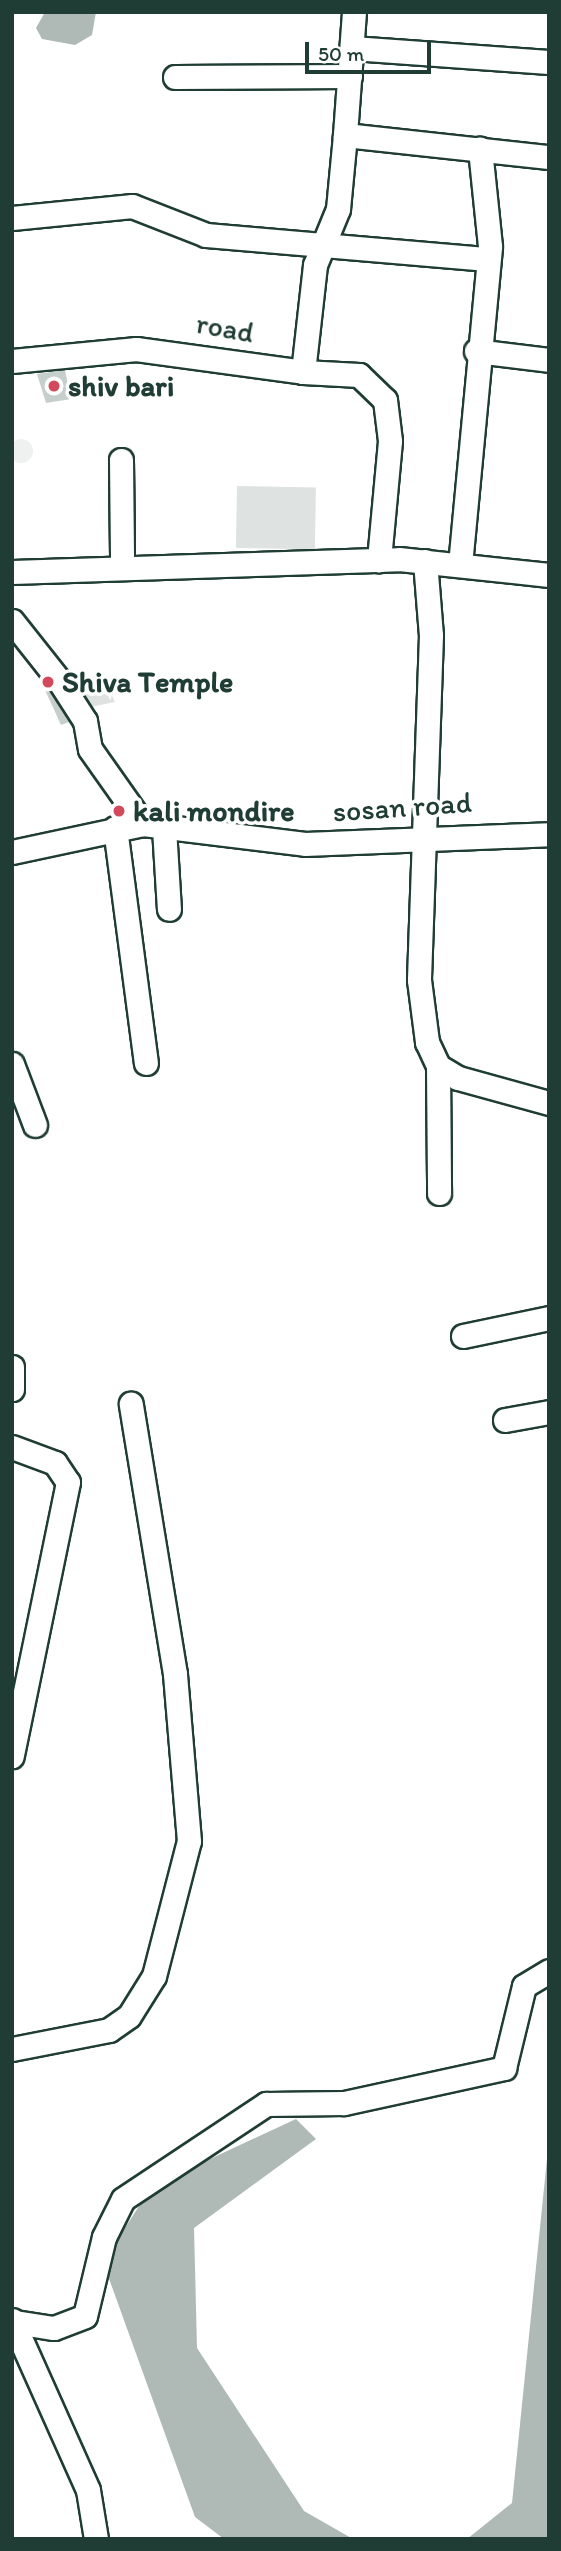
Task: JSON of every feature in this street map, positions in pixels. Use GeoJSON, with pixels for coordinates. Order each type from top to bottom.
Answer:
{"type":"FeatureCollection","features":[{"type":"Feature","properties":{"kind":"street"},"geometry":{"type":"LineString","coordinates":[[303,372],[320,248],[338,209],[354,12]]}},
{"type":"Feature","properties":{"kind":"street"},"geometry":{"type":"LineString","coordinates":[[352,48],[549,62]]}},
{"type":"Feature","properties":{"kind":"street"},"geometry":{"type":"LineString","coordinates":[[175,77],[349,76]]}},
{"type":"Feature","properties":{"kind":"street"},"geometry":{"type":"LineString","coordinates":[[345,135],[549,157]]}},
{"type":"Feature","properties":{"kind":"street"},"geometry":{"type":"LineString","coordinates":[[460,565],[476,351],[488,258],[480,149]]}},
{"type":"Feature","properties":{"kind":"street"},"geometry":{"type":"LineString","coordinates":[[12,218],[132,206],[191,233],[320,248],[488,258]]}},
{"type":"Feature","properties":{"kind":"street","name":"road"},"geometry":{"type":"LineString","coordinates":[[12,361],[136,349],[303,372],[359,375],[385,400],[390,441],[379,560]]}},
{"type":"Feature","properties":{"kind":"street"},"geometry":{"type":"LineString","coordinates":[[476,351],[549,360]]}},
{"type":"Feature","properties":{"kind":"street"},"geometry":{"type":"LineString","coordinates":[[121,460],[122,564]]}},
{"type":"Feature","properties":{"kind":"street"},"geometry":{"type":"LineString","coordinates":[[12,572],[122,564],[379,560],[425,561],[549,575]]}},
{"type":"Feature","properties":{"kind":"street"},"geometry":{"type":"LineString","coordinates":[[425,561],[431,635],[427,835],[419,981],[427,1042],[438,1066],[439,1193]]}},
{"type":"Feature","properties":{"kind":"street"},"geometry":{"type":"LineString","coordinates":[[12,621],[85,721],[90,749],[153,826],[169,909]]}},
{"type":"Feature","properties":{"kind":"street","name":"sosan road"},"geometry":{"type":"LineString","coordinates":[[12,852],[115,828],[153,826],[305,844],[427,835],[549,834]]}},
{"type":"Feature","properties":{"kind":"street"},"geometry":{"type":"LineString","coordinates":[[115,828],[146,1063]]}},
{"type":"Feature","properties":{"kind":"street"},"geometry":{"type":"LineString","coordinates":[[12,1063],[35,1125]]}},
{"type":"Feature","properties":{"kind":"street"},"geometry":{"type":"LineString","coordinates":[[438,1066],[472,1084],[549,1104]]}},
{"type":"Feature","properties":{"kind":"street"},"geometry":{"type":"LineString","coordinates":[[463,1336],[549,1318]]}},
{"type":"Feature","properties":{"kind":"street"},"geometry":{"type":"LineString","coordinates":[[12,1367],[12,1389]]}},
{"type":"Feature","properties":{"kind":"street"},"geometry":{"type":"LineString","coordinates":[[12,2049],[109,2030],[129,2016],[154,1976],[189,1842],[175,1674],[131,1404]]}},
{"type":"Feature","properties":{"kind":"street"},"geometry":{"type":"LineString","coordinates":[[505,1420],[549,1412]]}},
{"type":"Feature","properties":{"kind":"street"},"geometry":{"type":"LineString","coordinates":[[12,1447],[55,1463],[68,1482],[12,1756]]}},
{"type":"Feature","properties":{"kind":"street"},"geometry":{"type":"LineString","coordinates":[[14,2321],[54,2328],[85,2316],[104,2237],[123,2199],[266,2105],[344,2103],[504,2068],[524,1986],[549,1971]]}},
{"type":"Feature","properties":{"kind":"street"},"geometry":{"type":"LineString","coordinates":[[14,2321],[88,2490],[96,2539]]}},
{"type":"Feature","properties":{"kind":"shaded area"},"geometry":{"type":"Polygon","coordinates":[[[45,12],[96,12],[92,35],[75,45],[42,39],[36,28],[45,12]]]}},
{"type":"Feature","properties":{"kind":"shaded area"},"geometry":{"type":"Polygon","coordinates":[[[21,439],[32,446],[33,451],[26,462],[21,463],[10,456],[9,451],[16,440],[21,439]]]}},
{"type":"Feature","properties":{"kind":"shaded area"},"geometry":{"type":"Polygon","coordinates":[[[237,486],[316,487],[315,549],[236,548],[237,486]]]}},
{"type":"Feature","properties":{"kind":"shaded area"},"geometry":{"type":"Polygon","coordinates":[[[102,673],[115,702],[85,708],[66,685],[102,673]]]}},
{"type":"Feature","properties":{"kind":"shaded area"},"geometry":{"type":"Polygon","coordinates":[[[296,2119],[316,2139],[194,2228],[197,2348],[304,2511],[353,2539],[224,2539],[195,2517],[103,2262],[152,2186],[296,2119]]]}},
{"type":"Feature","properties":{"kind":"shaded area"},"geometry":{"type":"Polygon","coordinates":[[[549,2139],[549,2539],[467,2539],[512,2503],[549,2139]]]}},
{"type":"Feature","properties":{"kind":"building","name":"shiv bari"},"geometry":{"type":"Polygon","coordinates":[[[65,370],[71,399],[46,403],[37,374],[65,370]]]}},
{"type":"Feature","properties":{"kind":"building"},"geometry":{"type":"Polygon","coordinates":[[[40,679],[47,687],[69,722],[61,725],[40,679]]]}},
{"type":"Feature","properties":{"kind":"place","name":"shiv bari"},"geometry":{"type":"Point","coordinates":[54,386]}},
{"type":"Feature","properties":{"kind":"place","name":"Shiva Temple"},"geometry":{"type":"Point","coordinates":[48,682]}},
{"type":"Feature","properties":{"kind":"place","name":"kali mondire"},"geometry":{"type":"Point","coordinates":[119,811]}}]}
